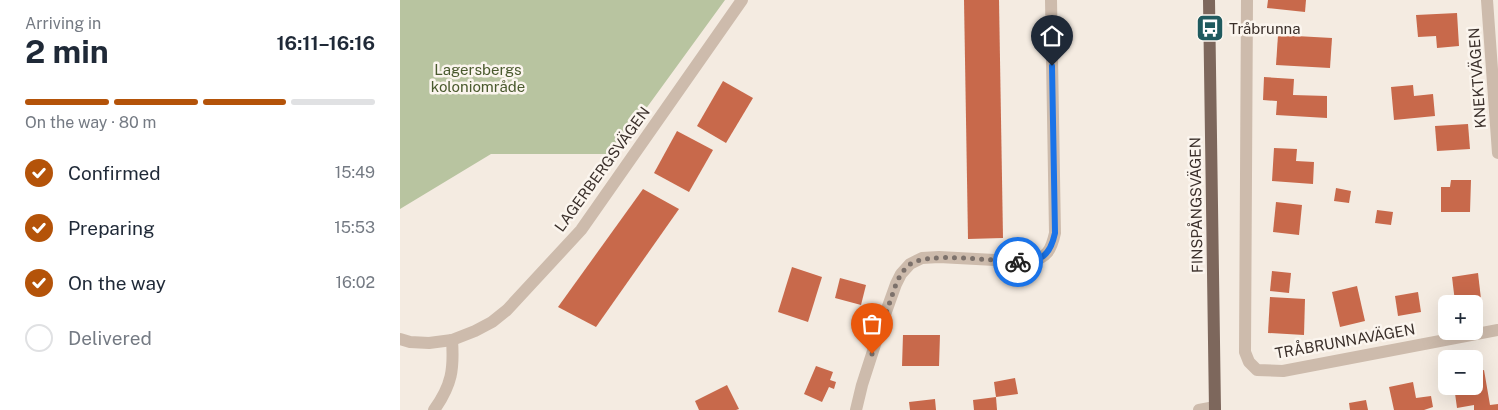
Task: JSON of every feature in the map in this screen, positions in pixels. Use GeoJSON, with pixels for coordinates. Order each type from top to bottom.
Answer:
{"type":"FeatureCollection","features":[{"type":"Feature","properties":{"kind":"main road","name":"FINSPÅNGSVÄGEN"},"geometry":{"type":"LineString","coordinates":[[1210,0],[1215,409]]}},
{"type":"Feature","properties":{"kind":"street","name":"LAGERBERGSVÄGEN"},"geometry":{"type":"LineString","coordinates":[[400,339],[410,342],[429,343],[452,340],[492,322],[507,310],[581,230],[742,0]]}},
{"type":"Feature","properties":{"kind":"street"},"geometry":{"type":"LineString","coordinates":[[856,410],[882,323],[896,284],[901,274],[910,264],[922,258],[939,257],[1030,262],[1040,259],[1053,244],[1055,233],[1051,0]]}},
{"type":"Feature","properties":{"kind":"street","name":"TRÅBRUNNAVÄGEN"},"geometry":{"type":"LineString","coordinates":[[1247,0],[1245,352],[1249,362],[1257,370],[1283,371],[1498,330]]}},
{"type":"Feature","properties":{"kind":"street","name":"KNEKTVÄGEN"},"geometry":{"type":"LineString","coordinates":[[1488,0],[1498,153]]}},
{"type":"Feature","properties":{"kind":"street"},"geometry":{"type":"LineString","coordinates":[[434,410],[452,376],[452,340]]}},
{"type":"Feature","properties":{"kind":"street"},"geometry":{"type":"LineString","coordinates":[[1199,410],[1215,409]]}},
{"type":"Feature","properties":{"kind":"green space","name":"Lagersbergs koloniområde"},"geometry":{"type":"Polygon","coordinates":[[[400,0],[725,0],[613,154],[491,154],[400,209],[400,0]]]}},
{"type":"Feature","properties":{"kind":"building"},"geometry":{"type":"Polygon","coordinates":[[[964,0],[999,0],[1003,238],[968,239],[964,0]]]}},
{"type":"Feature","properties":{"kind":"building"},"geometry":{"type":"Polygon","coordinates":[[[1268,0],[1306,0],[1305,12],[1267,8],[1268,0]]]}},
{"type":"Feature","properties":{"kind":"building"},"geometry":{"type":"Polygon","coordinates":[[[1457,13],[1459,46],[1437,48],[1436,36],[1418,37],[1416,15],[1457,13]]]}},
{"type":"Feature","properties":{"kind":"building"},"geometry":{"type":"Polygon","coordinates":[[[1278,35],[1332,38],[1330,68],[1276,65],[1278,35]]]}},
{"type":"Feature","properties":{"kind":"building"},"geometry":{"type":"Polygon","coordinates":[[[1264,77],[1294,79],[1293,95],[1327,96],[1327,118],[1276,115],[1277,101],[1263,100],[1264,77]]]}},
{"type":"Feature","properties":{"kind":"building"},"geometry":{"type":"Polygon","coordinates":[[[723,81],[753,98],[726,143],[697,126],[723,81]]]}},
{"type":"Feature","properties":{"kind":"building"},"geometry":{"type":"Polygon","coordinates":[[[1413,85],[1414,96],[1433,94],[1435,116],[1394,120],[1391,87],[1413,85]]]}},
{"type":"Feature","properties":{"kind":"building"},"geometry":{"type":"Polygon","coordinates":[[[1468,124],[1470,149],[1437,151],[1435,126],[1468,124]]]}},
{"type":"Feature","properties":{"kind":"building"},"geometry":{"type":"Polygon","coordinates":[[[677,131],[713,150],[689,192],[654,173],[677,131]]]}},
{"type":"Feature","properties":{"kind":"building"},"geometry":{"type":"Polygon","coordinates":[[[1274,148],[1297,149],[1296,161],[1314,162],[1313,184],[1272,181],[1274,148]]]}},
{"type":"Feature","properties":{"kind":"building"},"geometry":{"type":"Polygon","coordinates":[[[1451,180],[1471,180],[1470,212],[1441,212],[1441,187],[1450,187],[1451,180]]]}},
{"type":"Feature","properties":{"kind":"building"},"geometry":{"type":"Polygon","coordinates":[[[1336,188],[1351,191],[1349,203],[1334,201],[1336,188]]]}},
{"type":"Feature","properties":{"kind":"building"},"geometry":{"type":"Polygon","coordinates":[[[643,189],[679,209],[596,327],[558,307],[643,189]]]}},
{"type":"Feature","properties":{"kind":"building"},"geometry":{"type":"Polygon","coordinates":[[[1276,202],[1302,205],[1299,235],[1273,232],[1276,202]]]}},
{"type":"Feature","properties":{"kind":"building"},"geometry":{"type":"Polygon","coordinates":[[[1377,210],[1393,212],[1391,225],[1375,223],[1377,210]]]}},
{"type":"Feature","properties":{"kind":"building"},"geometry":{"type":"Polygon","coordinates":[[[792,267],[822,277],[808,322],[778,312],[792,267]]]}},
{"type":"Feature","properties":{"kind":"building"},"geometry":{"type":"Polygon","coordinates":[[[1272,271],[1291,273],[1289,293],[1270,291],[1272,271]]]}},
{"type":"Feature","properties":{"kind":"building"},"geometry":{"type":"Polygon","coordinates":[[[1478,273],[1481,295],[1454,295],[1452,277],[1478,273]]]}},
{"type":"Feature","properties":{"kind":"building"},"geometry":{"type":"Polygon","coordinates":[[[840,278],[866,285],[861,305],[835,298],[840,278]]]}},
{"type":"Feature","properties":{"kind":"building"},"geometry":{"type":"Polygon","coordinates":[[[1357,286],[1365,321],[1340,327],[1332,292],[1357,286]]]}},
{"type":"Feature","properties":{"kind":"building"},"geometry":{"type":"Polygon","coordinates":[[[1418,292],[1421,312],[1398,316],[1395,296],[1418,292]]]}},
{"type":"Feature","properties":{"kind":"building"},"geometry":{"type":"Polygon","coordinates":[[[1270,297],[1305,299],[1304,335],[1268,333],[1270,297]]]}},
{"type":"Feature","properties":{"kind":"building"},"geometry":{"type":"Polygon","coordinates":[[[903,335],[940,335],[939,366],[902,366],[903,335]]]}},
{"type":"Feature","properties":{"kind":"building"},"geometry":{"type":"Polygon","coordinates":[[[816,366],[833,372],[830,380],[836,382],[834,389],[829,387],[822,402],[804,394],[816,366]]]}},
{"type":"Feature","properties":{"kind":"building"},"geometry":{"type":"Polygon","coordinates":[[[1483,370],[1490,405],[1498,404],[1498,410],[1474,410],[1474,405],[1457,408],[1455,395],[1483,395],[1483,370]]]}},
{"type":"Feature","properties":{"kind":"building"},"geometry":{"type":"Polygon","coordinates":[[[1015,378],[1018,394],[996,397],[994,382],[1015,378]]]}},
{"type":"Feature","properties":{"kind":"building"},"geometry":{"type":"Polygon","coordinates":[[[1413,382],[1416,398],[1431,396],[1433,407],[1424,410],[1394,410],[1389,387],[1413,382]]]}},
{"type":"Feature","properties":{"kind":"building"},"geometry":{"type":"Polygon","coordinates":[[[727,385],[739,409],[699,410],[695,401],[727,385]]]}},
{"type":"Feature","properties":{"kind":"building"},"geometry":{"type":"Polygon","coordinates":[[[996,397],[997,410],[974,410],[973,400],[996,397]]]}},
{"type":"Feature","properties":{"kind":"building"},"geometry":{"type":"Polygon","coordinates":[[[935,399],[936,410],[910,410],[909,402],[935,399]]]}},
{"type":"Feature","properties":{"kind":"building"},"geometry":{"type":"Polygon","coordinates":[[[1366,400],[1368,410],[1350,410],[1349,403],[1366,400]]]}},
{"type":"Feature","properties":{"kind":"way so far"},"geometry":{"type":"LineString","coordinates":[[872,354],[896,284],[901,274],[910,264],[922,258],[939,257],[1018,262]]}},
{"type":"Feature","properties":{"kind":"place","name":"Tråbrunna"},"geometry":{"type":"Point","coordinates":[1210,28]}},
{"type":"Feature","properties":{"kind":"route"},"geometry":{"type":"LineString","coordinates":[[1018,262],[1030,262],[1040,259],[1053,244],[1055,233],[1052,66]]}}]}
